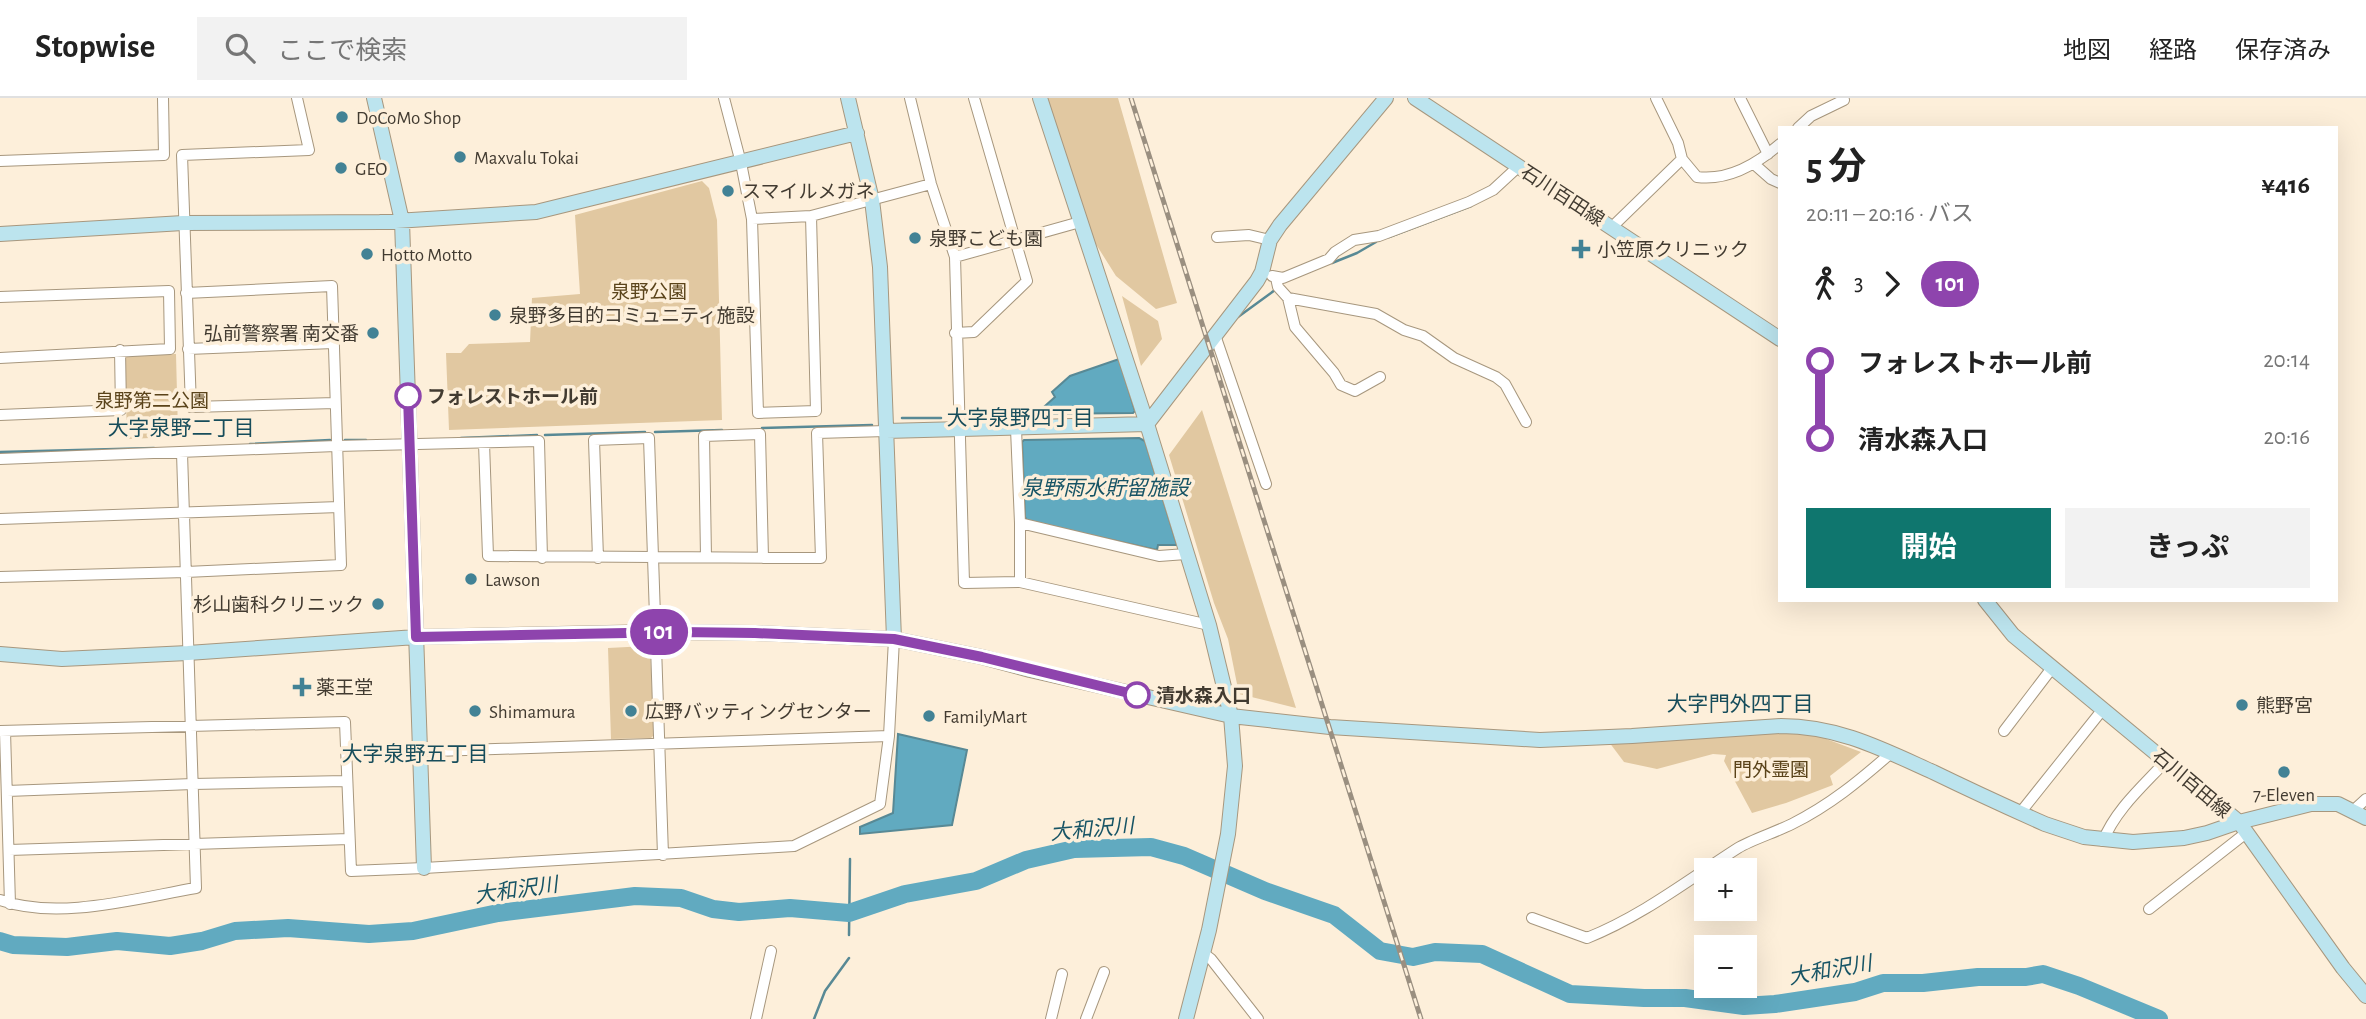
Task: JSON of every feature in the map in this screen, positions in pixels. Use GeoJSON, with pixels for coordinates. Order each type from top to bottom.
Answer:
{"type":"FeatureCollection","features":[{"type":"Feature","properties":{"kind":"street"},"geometry":{"type":"LineString","coordinates":[[0,161],[164,155],[163,98]]}},
{"type":"Feature","properties":{"kind":"street"},"geometry":{"type":"LineString","coordinates":[[297,98],[309,150],[182,155],[191,407],[335,403]]}},
{"type":"Feature","properties":{"kind":"street"},"geometry":{"type":"LineString","coordinates":[[374,98],[402,221],[424,869]]}},
{"type":"Feature","properties":{"kind":"street"},"geometry":{"type":"LineString","coordinates":[[724,98],[752,219],[758,413],[816,411],[811,216]]}},
{"type":"Feature","properties":{"kind":"street"},"geometry":{"type":"LineString","coordinates":[[182,453],[192,726],[196,888],[66,910],[5,902],[9,850],[2,731],[192,726],[345,722],[351,871],[424,869],[794,846],[880,804],[889,736],[894,639],[880,267],[872,200],[848,98]]}},
{"type":"Feature","properties":{"kind":"street"},"geometry":{"type":"LineString","coordinates":[[911,98],[931,184],[955,257],[964,583],[1020,582],[1209,625]]}},
{"type":"Feature","properties":{"kind":"street"},"geometry":{"type":"LineString","coordinates":[[1040,98],[1147,424],[1209,625],[1231,716],[1235,766],[1228,834],[1210,923],[1186,1019]]}},
{"type":"Feature","properties":{"kind":"street"},"geometry":{"type":"LineString","coordinates":[[1380,377],[1355,391],[1341,385],[1295,327],[1288,298],[1269,275],[1270,240],[1386,98]]}},
{"type":"Feature","properties":{"kind":"street","name":"石川百田線"},"geometry":{"type":"LineString","coordinates":[[1415,98],[1778,338]]}},
{"type":"Feature","properties":{"kind":"street"},"geometry":{"type":"LineString","coordinates":[[1656,98],[1678,143],[1682,159],[1697,177],[1712,179],[1754,164],[1778,146]]}},
{"type":"Feature","properties":{"kind":"street"},"geometry":{"type":"LineString","coordinates":[[1740,98],[1768,154]]}},
{"type":"Feature","properties":{"kind":"street"},"geometry":{"type":"LineString","coordinates":[[1800,126],[1811,116],[1844,100],[1843,98]]}},
{"type":"Feature","properties":{"kind":"street"},"geometry":{"type":"LineString","coordinates":[[956,333],[974,332],[1027,281],[978,99]]}},
{"type":"Feature","properties":{"kind":"street"},"geometry":{"type":"LineString","coordinates":[[0,234],[184,222],[402,221],[536,212],[857,133]]}},
{"type":"Feature","properties":{"kind":"street"},"geometry":{"type":"LineString","coordinates":[[1612,228],[1682,159]]}},
{"type":"Feature","properties":{"kind":"street"},"geometry":{"type":"LineString","coordinates":[[1754,164],[1778,182]]}},
{"type":"Feature","properties":{"kind":"street"},"geometry":{"type":"LineString","coordinates":[[1269,275],[1283,278],[1329,259],[1353,240],[1379,236],[1469,202],[1493,190],[1519,166]]}},
{"type":"Feature","properties":{"kind":"street"},"geometry":{"type":"LineString","coordinates":[[752,219],[811,216],[931,184]]}},
{"type":"Feature","properties":{"kind":"street"},"geometry":{"type":"LineString","coordinates":[[955,257],[1080,222]]}},
{"type":"Feature","properties":{"kind":"street"},"geometry":{"type":"LineString","coordinates":[[1217,237],[1249,235],[1270,240]]}},
{"type":"Feature","properties":{"kind":"street"},"geometry":{"type":"LineString","coordinates":[[1147,424],[1215,335],[1269,275]]}},
{"type":"Feature","properties":{"kind":"street"},"geometry":{"type":"LineString","coordinates":[[0,577],[341,565],[332,286],[186,293]]}},
{"type":"Feature","properties":{"kind":"street"},"geometry":{"type":"LineString","coordinates":[[0,296],[169,291],[170,349],[0,358]]}},
{"type":"Feature","properties":{"kind":"street"},"geometry":{"type":"LineString","coordinates":[[1288,298],[1376,314],[1404,330],[1423,335],[1454,358],[1496,377],[1505,384],[1526,422]]}},
{"type":"Feature","properties":{"kind":"street"},"geometry":{"type":"LineString","coordinates":[[1215,335],[1266,484]]}},
{"type":"Feature","properties":{"kind":"street"},"geometry":{"type":"LineString","coordinates":[[188,349],[333,343]]}},
{"type":"Feature","properties":{"kind":"street"},"geometry":{"type":"LineString","coordinates":[[0,415],[121,410],[120,351]]}},
{"type":"Feature","properties":{"kind":"street"},"geometry":{"type":"LineString","coordinates":[[484,443],[488,556],[821,558],[817,433],[1147,424]]}},
{"type":"Feature","properties":{"kind":"street"},"geometry":{"type":"LineString","coordinates":[[1016,429],[1020,582]]}},
{"type":"Feature","properties":{"kind":"street"},"geometry":{"type":"LineString","coordinates":[[706,557],[704,436],[760,434],[763,558]]}},
{"type":"Feature","properties":{"kind":"street"},"geometry":{"type":"LineString","coordinates":[[598,558],[594,440],[649,438],[663,855]]}},
{"type":"Feature","properties":{"kind":"street"},"geometry":{"type":"LineString","coordinates":[[0,459],[539,441],[542,558]]}},
{"type":"Feature","properties":{"kind":"street"},"geometry":{"type":"LineString","coordinates":[[0,519],[339,507]]}},
{"type":"Feature","properties":{"kind":"street"},"geometry":{"type":"LineString","coordinates":[[1020,523],[1159,556],[1185,554]]}},
{"type":"Feature","properties":{"kind":"street","name":"石川百田線"},"geometry":{"type":"LineString","coordinates":[[1986,602],[2013,635],[2243,827],[2343,968],[2366,996]]}},
{"type":"Feature","properties":{"kind":"street"},"geometry":{"type":"LineString","coordinates":[[0,654],[62,659],[416,637],[656,632],[894,639],[1231,716],[1330,727],[1505,739],[1592,738],[1805,726],[1828,730],[1891,753],[2020,813],[2066,832],[2103,841],[2133,842],[2184,838],[2243,827],[2311,804],[2338,804],[2360,814],[2366,799]]}},
{"type":"Feature","properties":{"kind":"street"},"geometry":{"type":"LineString","coordinates":[[2004,731],[2052,668]]}},
{"type":"Feature","properties":{"kind":"street"},"geometry":{"type":"LineString","coordinates":[[2020,813],[2103,709]]}},
{"type":"Feature","properties":{"kind":"street"},"geometry":{"type":"LineString","coordinates":[[347,754],[889,736]]}},
{"type":"Feature","properties":{"kind":"street"},"geometry":{"type":"LineString","coordinates":[[1532,918],[1587,938],[1612,928],[1632,914],[1673,893],[1741,846],[1793,824],[1841,796],[1891,753]]}},
{"type":"Feature","properties":{"kind":"street"},"geometry":{"type":"LineString","coordinates":[[2103,841],[2123,807],[2166,761]]}},
{"type":"Feature","properties":{"kind":"street"},"geometry":{"type":"LineString","coordinates":[[7,791],[346,781]]}},
{"type":"Feature","properties":{"kind":"street"},"geometry":{"type":"LineString","coordinates":[[2148,909],[2243,827]]}},
{"type":"Feature","properties":{"kind":"street"},"geometry":{"type":"LineString","coordinates":[[9,850],[349,839]]}},
{"type":"Feature","properties":{"kind":"street"},"geometry":{"type":"LineString","coordinates":[[756,1019],[771,951]]}},
{"type":"Feature","properties":{"kind":"street"},"geometry":{"type":"LineString","coordinates":[[1203,953],[1211,959],[1258,1019]]}},
{"type":"Feature","properties":{"kind":"street"},"geometry":{"type":"LineString","coordinates":[[1086,1019],[1104,972]]}},
{"type":"Feature","properties":{"kind":"street"},"geometry":{"type":"LineString","coordinates":[[1051,1019],[1062,974]]}},
{"type":"Feature","properties":{"kind":"green space"},"geometry":{"type":"Polygon","coordinates":[[[1047,98],[1118,98],[1177,303],[1156,309],[1116,276],[1087,230],[1047,98]]]}},
{"type":"Feature","properties":{"kind":"green space","name":"泉野公園"},"geometry":{"type":"Polygon","coordinates":[[[702,181],[709,188],[717,220],[722,420],[449,430],[446,353],[461,353],[469,344],[530,342],[532,298],[580,294],[575,215],[702,181]]]}},
{"type":"Feature","properties":{"kind":"green space"},"geometry":{"type":"Polygon","coordinates":[[[1122,296],[1158,321],[1162,339],[1141,366],[1122,296]]]}},
{"type":"Feature","properties":{"kind":"green space","name":"泉野第二公園"},"geometry":{"type":"Polygon","coordinates":[[[176,354],[178,433],[174,437],[127,439],[125,358],[127,355],[176,354]]]}},
{"type":"Feature","properties":{"kind":"green space"},"geometry":{"type":"Polygon","coordinates":[[[1202,410],[1296,708],[1239,694],[1228,639],[1214,603],[1169,455],[1202,410]]]}},
{"type":"Feature","properties":{"kind":"green space","name":"広野バッティングセンター"},"geometry":{"type":"Polygon","coordinates":[[[647,646],[650,649],[654,735],[651,738],[611,739],[608,648],[647,646]]]}},
{"type":"Feature","properties":{"kind":"green space","name":"門外霊園"},"geometry":{"type":"Polygon","coordinates":[[[1771,731],[1813,734],[1861,752],[1830,776],[1833,785],[1752,813],[1724,761],[1726,755],[1713,754],[1657,769],[1624,762],[1609,742],[1771,731]]]}},
{"type":"Feature","properties":{"kind":"water"},"geometry":{"type":"Polygon","coordinates":[[[1119,359],[1135,411],[1133,413],[1036,414],[1055,397],[1052,392],[1070,376],[1119,359]]]}},
{"type":"Feature","properties":{"kind":"water","name":"泉野雨水貯留施設"},"geometry":{"type":"Polygon","coordinates":[[[1139,438],[1145,441],[1177,545],[1158,545],[1157,550],[1027,521],[1024,440],[1139,438]]]}},
{"type":"Feature","properties":{"kind":"water"},"geometry":{"type":"Polygon","coordinates":[[[898,734],[967,750],[952,825],[860,834],[860,827],[893,813],[898,734]]]}},
{"type":"Feature","properties":{"kind":"waterway"},"geometry":{"type":"LineString","coordinates":[[1389,237],[1471,206]]}},
{"type":"Feature","properties":{"kind":"waterway"},"geometry":{"type":"LineString","coordinates":[[1332,263],[1376,242]]}},
{"type":"Feature","properties":{"kind":"waterway"},"geometry":{"type":"LineString","coordinates":[[1238,317],[1275,290]]}},
{"type":"Feature","properties":{"kind":"waterway"},"geometry":{"type":"LineString","coordinates":[[902,418],[941,418]]}},
{"type":"Feature","properties":{"kind":"waterway"},"geometry":{"type":"LineString","coordinates":[[762,428],[872,425]]}},
{"type":"Feature","properties":{"kind":"waterway"},"geometry":{"type":"LineString","coordinates":[[655,432],[722,430]]}},
{"type":"Feature","properties":{"kind":"waterway"},"geometry":{"type":"LineString","coordinates":[[545,435],[645,432]]}},
{"type":"Feature","properties":{"kind":"waterway"},"geometry":{"type":"LineString","coordinates":[[461,438],[537,435]]}},
{"type":"Feature","properties":{"kind":"waterway"},"geometry":{"type":"LineString","coordinates":[[250,444],[330,440]]}},
{"type":"Feature","properties":{"kind":"waterway"},"geometry":{"type":"LineString","coordinates":[[345,440],[366,440]]}},
{"type":"Feature","properties":{"kind":"waterway"},"geometry":{"type":"LineString","coordinates":[[0,452],[154,448]]}},
{"type":"Feature","properties":{"kind":"waterway","name":"大和沢川"},"geometry":{"type":"LineString","coordinates":[[0,941],[13,945],[67,947],[117,941],[170,946],[202,941],[235,931],[288,928],[369,934],[413,931],[498,913],[635,896],[681,898],[713,909],[739,912],[790,908],[849,913],[905,894],[976,881],[1026,860],[1074,849],[1151,847],[1184,856],[1265,891],[1334,915],[1380,951],[1413,957],[1435,952],[1482,954],[1570,994],[1685,998],[1744,1006],[1855,992],[1883,983],[1923,983],[2043,974],[2159,1019]]}},
{"type":"Feature","properties":{"kind":"waterway"},"geometry":{"type":"LineString","coordinates":[[849,935],[850,859]]}},
{"type":"Feature","properties":{"kind":"waterway"},"geometry":{"type":"LineString","coordinates":[[814,1019],[825,991],[849,958]]}},
{"type":"Feature","properties":{"kind":"railway"},"geometry":{"type":"LineString","coordinates":[[1131,98],[1421,1019]]}},
{"type":"Feature","properties":{"kind":"bus line","name":"101"},"geometry":{"type":"LineString","coordinates":[[408,396],[416,637],[679,632],[894,639],[982,657],[1137,695]]}},
{"type":"Feature","properties":{"kind":"place","name":"DoCoMo Shop"},"geometry":{"type":"Point","coordinates":[342,117]}},
{"type":"Feature","properties":{"kind":"place","name":"Maxvalu Tokai"},"geometry":{"type":"Point","coordinates":[460,157]}},
{"type":"Feature","properties":{"kind":"place","name":"GEO"},"geometry":{"type":"Point","coordinates":[341,168]}},
{"type":"Feature","properties":{"kind":"place","name":"スマイルメガネ"},"geometry":{"type":"Point","coordinates":[728,191]}},
{"type":"Feature","properties":{"kind":"place","name":"泉野こども園"},"geometry":{"type":"Point","coordinates":[915,238]}},
{"type":"Feature","properties":{"kind":"place","name":"小笠原クリニック"},"geometry":{"type":"Point","coordinates":[1581,249]}},
{"type":"Feature","properties":{"kind":"place","name":"Hotto Motto"},"geometry":{"type":"Point","coordinates":[367,254]}},
{"type":"Feature","properties":{"kind":"place","name":"泉野多目的コミュニティ施設"},"geometry":{"type":"Point","coordinates":[495,315]}},
{"type":"Feature","properties":{"kind":"place","name":"弘前警察署 南交番"},"geometry":{"type":"Point","coordinates":[373,333]}},
{"type":"Feature","properties":{"kind":"place","name":"フォレストホール前"},"geometry":{"type":"Point","coordinates":[408,396]}},
{"type":"Feature","properties":{"kind":"place","name":"Lawson"},"geometry":{"type":"Point","coordinates":[471,579]}},
{"type":"Feature","properties":{"kind":"place","name":"杉山歯科クリニック"},"geometry":{"type":"Point","coordinates":[378,604]}},
{"type":"Feature","properties":{"kind":"place","name":"薬王堂"},"geometry":{"type":"Point","coordinates":[302,687]}},
{"type":"Feature","properties":{"kind":"place","name":"清水森入口"},"geometry":{"type":"Point","coordinates":[1137,695]}},
{"type":"Feature","properties":{"kind":"place","name":"熊野宮"},"geometry":{"type":"Point","coordinates":[2242,705]}},
{"type":"Feature","properties":{"kind":"place","name":"Shimamura"},"geometry":{"type":"Point","coordinates":[475,711]}},
{"type":"Feature","properties":{"kind":"place","name":"広野バッティングセンター"},"geometry":{"type":"Point","coordinates":[631,711]}},
{"type":"Feature","properties":{"kind":"place","name":"FamilyMart"},"geometry":{"type":"Point","coordinates":[929,716]}},
{"type":"Feature","properties":{"kind":"place","name":"7-Eleven"},"geometry":{"type":"Point","coordinates":[2284,772]}},
{"type":"Feature","properties":{"kind":"district","name":"大字泉野四丁目"},"geometry":{"type":"Point","coordinates":[1020,418]}},
{"type":"Feature","properties":{"kind":"district","name":"大字泉野二丁目"},"geometry":{"type":"Point","coordinates":[181,428]}},
{"type":"Feature","properties":{"kind":"district","name":"大字門外四丁目"},"geometry":{"type":"Point","coordinates":[1740,704]}},
{"type":"Feature","properties":{"kind":"district","name":"大字泉野五丁目"},"geometry":{"type":"Point","coordinates":[415,754]}}]}
